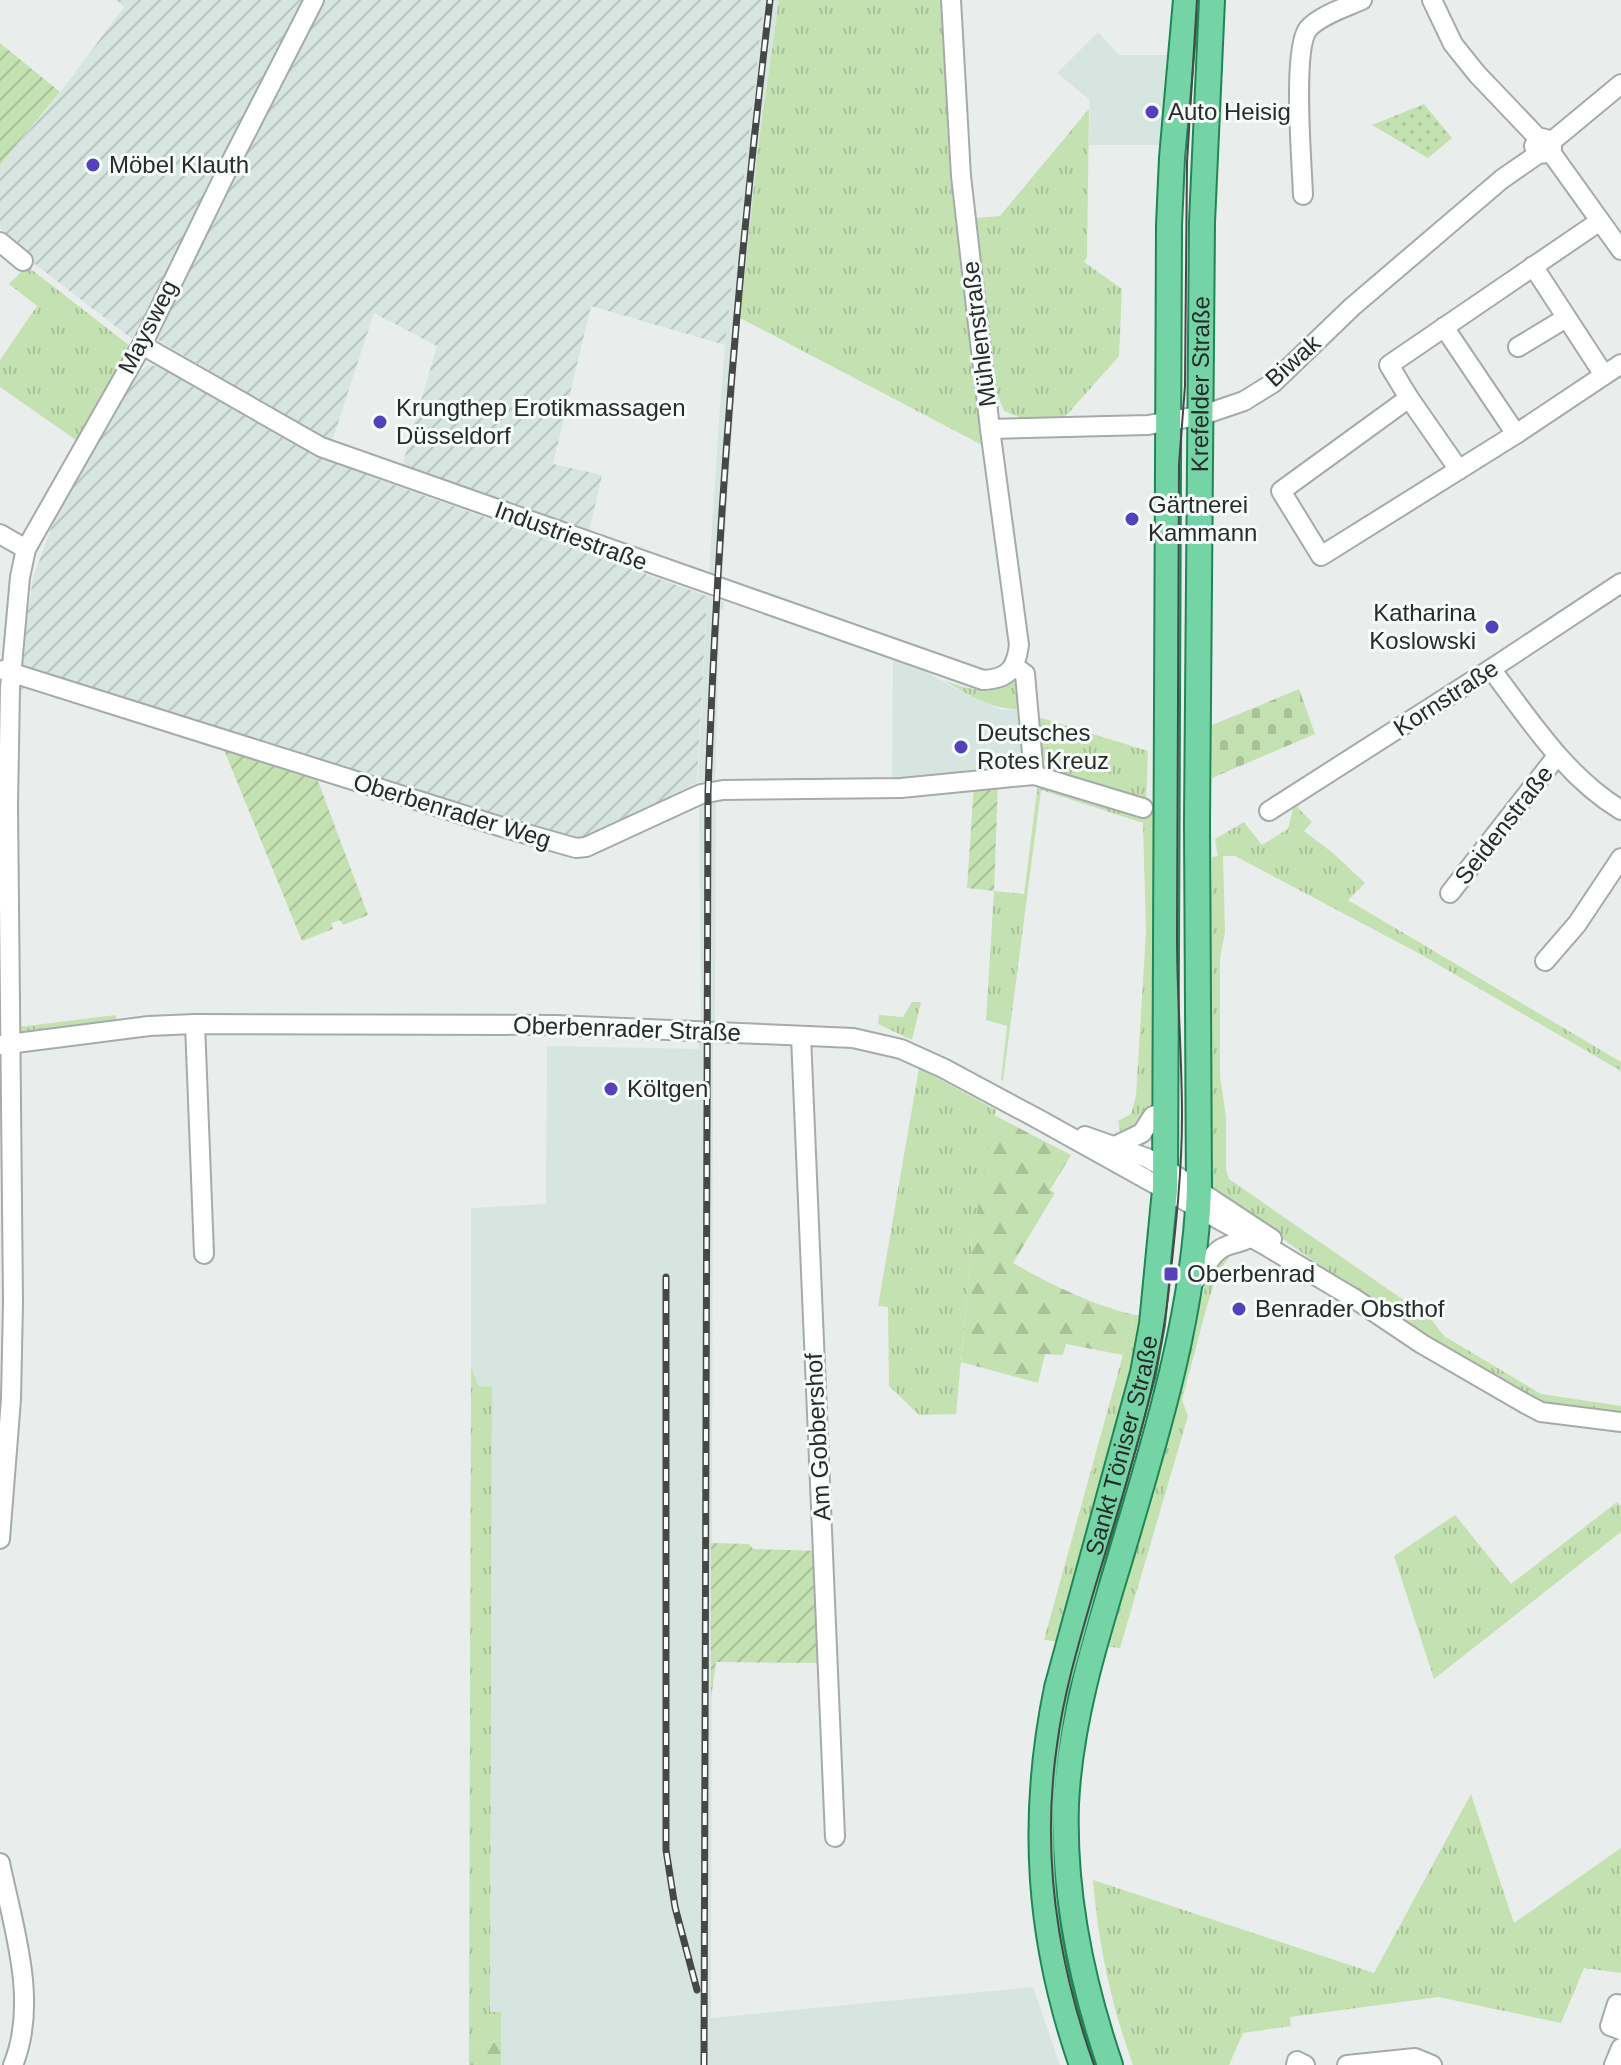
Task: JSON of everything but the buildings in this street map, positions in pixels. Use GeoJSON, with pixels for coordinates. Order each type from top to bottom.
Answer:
{"type":"FeatureCollection","features":[{"type":"Feature","properties":{"kind":"main road","name":"Krefelder Straße"},"geometry":{"type":"LineString","coordinates":[[1159,810],[1170,189],[1186,0]]}},
{"type":"Feature","properties":{"kind":"main road","name":"Krefelder Straße"},"geometry":{"type":"LineString","coordinates":[[1197,821],[1203,415],[1202,222],[1212,0]]}},
{"type":"Feature","properties":{"kind":"main road","name":"Sankt Töniser Straße"},"geometry":{"type":"LineString","coordinates":[[1082,2065],[1056,1975],[1045,1915],[1040,1832],[1043,1772],[1057,1688],[1143,1373],[1152,1324],[1166,1180],[1159,810]]}},
{"type":"Feature","properties":{"kind":"main road","name":"Sankt Töniser Straße"},"geometry":{"type":"LineString","coordinates":[[1110,2065],[1091,2011],[1081,1967],[1069,1893],[1066,1802],[1071,1752],[1091,1658],[1169,1386],[1190,1285],[1198,1200],[1197,821]]}},
{"type":"Feature","properties":{"kind":"street","name":"Maysweg"},"geometry":{"type":"LineString","coordinates":[[0,1539],[11,1399],[13,1302],[5,1045],[8,668],[20,577],[26,549],[142,345],[314,0]]}},
{"type":"Feature","properties":{"kind":"street","name":"Mühlenstraße"},"geometry":{"type":"LineString","coordinates":[[951,0],[961,176],[1019,645],[1014,666]]}},
{"type":"Feature","properties":{"kind":"street"},"geometry":{"type":"LineString","coordinates":[[1303,195],[1300,119],[1302,39],[1309,27],[1362,0]]}},
{"type":"Feature","properties":{"kind":"street"},"geometry":{"type":"LineString","coordinates":[[1432,0],[1453,44],[1610,226],[1621,250]]}},
{"type":"Feature","properties":{"kind":"street","name":"Biwak"},"geometry":{"type":"LineString","coordinates":[[990,429],[1148,425],[1203,415],[1244,401],[1273,383],[1352,307],[1502,179],[1621,84]]}},
{"type":"Feature","properties":{"kind":"street"},"geometry":{"type":"LineString","coordinates":[[1459,470],[1389,365],[1533,266],[1610,226]]}},
{"type":"Feature","properties":{"kind":"street"},"geometry":{"type":"LineString","coordinates":[[0,242],[23,261]]}},
{"type":"Feature","properties":{"kind":"street"},"geometry":{"type":"LineString","coordinates":[[1533,266],[1604,375]]}},
{"type":"Feature","properties":{"kind":"street"},"geometry":{"type":"LineString","coordinates":[[1518,347],[1566,318]]}},
{"type":"Feature","properties":{"kind":"street"},"geometry":{"type":"LineString","coordinates":[[1444,327],[1516,434]]}},
{"type":"Feature","properties":{"kind":"street","name":"Industriestraße"},"geometry":{"type":"LineString","coordinates":[[142,345],[321,447],[983,680],[998,680],[1014,666]]}},
{"type":"Feature","properties":{"kind":"street"},"geometry":{"type":"LineString","coordinates":[[1409,398],[1281,491],[1321,556],[1621,364]]}},
{"type":"Feature","properties":{"kind":"street"},"geometry":{"type":"LineString","coordinates":[[0,534],[26,549]]}},
{"type":"Feature","properties":{"kind":"street","name":"Kornstraße"},"geometry":{"type":"LineString","coordinates":[[1269,811],[1621,583]]}},
{"type":"Feature","properties":{"kind":"street"},"geometry":{"type":"LineString","coordinates":[[1014,666],[1025,674],[1034,775]]}},
{"type":"Feature","properties":{"kind":"street","name":"Oberbenrader Weg"},"geometry":{"type":"LineString","coordinates":[[8,668],[576,848],[586,847],[708,792],[736,789],[901,788],[1034,775],[1159,810]]}},
{"type":"Feature","properties":{"kind":"street","name":"Seidenstraße"},"geometry":{"type":"LineString","coordinates":[[1491,669],[1557,756],[1607,802],[1621,810]]}},
{"type":"Feature","properties":{"kind":"street","name":"Seidenstraße"},"geometry":{"type":"LineString","coordinates":[[1450,893],[1557,756]]}},
{"type":"Feature","properties":{"kind":"street"},"geometry":{"type":"LineString","coordinates":[[1545,961],[1577,924],[1621,858]]}},
{"type":"Feature","properties":{"kind":"street"},"geometry":{"type":"LineString","coordinates":[[195,1024],[204,1254]]}},
{"type":"Feature","properties":{"kind":"street","name":"Oberbenrader Straße"},"geometry":{"type":"LineString","coordinates":[[5,1045],[149,1026],[195,1024],[555,1025],[853,1038],[901,1049],[943,1068],[1040,1120],[1166,1180],[1326,1274],[1355,1299]]}},
{"type":"Feature","properties":{"kind":"street","name":"Am Gobbershof"},"geometry":{"type":"LineString","coordinates":[[801,1036],[835,1837]]}},
{"type":"Feature","properties":{"kind":"street"},"geometry":{"type":"LineString","coordinates":[[1113,1147],[1142,1133],[1153,1116],[1166,1111]]}},
{"type":"Feature","properties":{"kind":"street","name":"Oberbenrader Straße"},"geometry":{"type":"LineString","coordinates":[[1040,1120],[1147,1158],[1166,1180]]}},
{"type":"Feature","properties":{"kind":"street","name":"Oberbenrader Straße"},"geometry":{"type":"LineString","coordinates":[[1198,1200],[1249,1238],[1355,1299],[1422,1344],[1541,1412],[1621,1422]]}},
{"type":"Feature","properties":{"kind":"street"},"geometry":{"type":"LineString","coordinates":[[1190,1285],[1201,1276],[1216,1252],[1249,1238]]}},
{"type":"Feature","properties":{"kind":"street"},"geometry":{"type":"LineString","coordinates":[[0,1863],[20,1960],[23,1997],[22,2032],[13,2065]]}},
{"type":"Feature","properties":{"kind":"street"},"geometry":{"type":"LineString","coordinates":[[1617,2004],[1610,2026],[1621,2030]]}},
{"type":"Feature","properties":{"kind":"street"},"geometry":{"type":"LineString","coordinates":[[1614,2065],[1621,2048]]}},
{"type":"Feature","properties":{"kind":"street"},"geometry":{"type":"LineString","coordinates":[[1347,2065],[1415,2058],[1432,2065]]}},
{"type":"Feature","properties":{"kind":"street"},"geometry":{"type":"LineString","coordinates":[[1296,2065],[1297,2061],[1305,2065]]}},
{"type":"Feature","properties":{"kind":"shaded area"},"geometry":{"type":"Polygon","coordinates":[[[116,0],[305,0],[132,339],[31,261],[0,228],[0,165],[53,102],[124,7],[116,0]]]}},
{"type":"Feature","properties":{"kind":"shaded area"},"geometry":{"type":"Polygon","coordinates":[[[325,0],[764,0],[725,345],[591,306],[553,464],[602,475],[589,531],[402,466],[437,346],[374,313],[332,441],[320,438],[153,337],[325,0]]]}},
{"type":"Feature","properties":{"kind":"shaded area"},"geometry":{"type":"Polygon","coordinates":[[[764,0],[779,0],[759,140],[740,318],[722,579],[709,574],[720,406],[764,0]]]}},
{"type":"Feature","properties":{"kind":"shaded area"},"geometry":{"type":"Polygon","coordinates":[[[1098,32],[1119,55],[1167,55],[1160,145],[1089,145],[1090,100],[1057,73],[1098,32]]]}},
{"type":"Feature","properties":{"kind":"shaded area"},"geometry":{"type":"Polygon","coordinates":[[[148,365],[161,367],[283,438],[325,458],[707,596],[697,782],[584,845],[20,665],[33,578],[53,523],[136,374],[148,365]]]}},
{"type":"Feature","properties":{"kind":"shaded area"},"geometry":{"type":"Polygon","coordinates":[[[707,596],[724,602],[723,610],[720,610],[715,782],[698,782],[707,596]]]}},
{"type":"Feature","properties":{"kind":"shaded area"},"geometry":{"type":"Polygon","coordinates":[[[893,658],[1002,710],[1019,709],[1026,768],[892,782],[893,658]]]}},
{"type":"Feature","properties":{"kind":"shaded area"},"geometry":{"type":"Polygon","coordinates":[[[716,796],[715,1023],[701,1022],[699,802],[716,796]]]}},
{"type":"Feature","properties":{"kind":"shaded area"},"geometry":{"type":"Polygon","coordinates":[[[699,1038],[713,1038],[711,2018],[1033,1987],[1060,2065],[501,2065],[501,2013],[490,2012],[492,1387],[479,1387],[471,1366],[471,1208],[546,1204],[547,1046],[699,1049],[699,1038]]]}},
{"type":"Feature","properties":{"kind":"green space"},"geometry":{"type":"Polygon","coordinates":[[[779,0],[941,0],[950,176],[982,445],[740,318],[759,140],[779,0]]]}},
{"type":"Feature","properties":{"kind":"green space"},"geometry":{"type":"Polygon","coordinates":[[[0,43],[60,92],[0,165],[0,43]]]}},
{"type":"Feature","properties":{"kind":"green space"},"geometry":{"type":"Polygon","coordinates":[[[1424,104],[1452,138],[1428,158],[1372,125],[1424,104]]]}},
{"type":"Feature","properties":{"kind":"green space"},"geometry":{"type":"Polygon","coordinates":[[[1089,109],[1087,257],[1084,262],[1122,289],[1119,356],[1065,417],[1019,417],[1004,411],[997,394],[976,218],[1000,216],[1089,109]]]}},
{"type":"Feature","properties":{"kind":"green space"},"geometry":{"type":"Polygon","coordinates":[[[27,266],[130,346],[76,440],[0,387],[0,360],[37,306],[9,284],[27,266]]]}},
{"type":"Feature","properties":{"kind":"green space"},"geometry":{"type":"Polygon","coordinates":[[[944,680],[989,690],[1015,680],[1019,709],[989,704],[944,680]]]}},
{"type":"Feature","properties":{"kind":"green space"},"geometry":{"type":"Polygon","coordinates":[[[25,684],[38,684],[154,720],[161,726],[36,687],[27,686],[18,693],[18,1027],[116,1015],[116,1026],[31,1038],[18,1033],[15,1026],[15,693],[25,684]]]}},
{"type":"Feature","properties":{"kind":"green space"},"geometry":{"type":"Polygon","coordinates":[[[1299,689],[1315,734],[1212,778],[1212,725],[1299,689]]]}},
{"type":"Feature","properties":{"kind":"green space"},"geometry":{"type":"Polygon","coordinates":[[[1035,716],[1148,751],[1146,805],[1160,810],[1151,1104],[1147,1120],[1121,1136],[1118,1121],[1131,1114],[1136,1096],[1146,932],[1143,823],[1041,790],[1003,1081],[1007,1026],[986,1020],[994,891],[1024,894],[1038,783],[1065,779],[1044,759],[1035,716]]]}},
{"type":"Feature","properties":{"kind":"green space"},"geometry":{"type":"Polygon","coordinates":[[[222,745],[315,773],[368,915],[343,925],[340,920],[331,923],[333,929],[302,941],[222,745]]]}},
{"type":"Feature","properties":{"kind":"green space"},"geometry":{"type":"Polygon","coordinates":[[[998,783],[994,891],[967,888],[974,785],[998,783]]]}},
{"type":"Feature","properties":{"kind":"green space"},"geometry":{"type":"Polygon","coordinates":[[[1299,802],[1298,808],[1312,822],[1304,831],[1365,883],[1348,900],[1621,1062],[1621,1071],[1420,954],[1235,856],[1223,856],[1225,932],[1220,958],[1220,1076],[1226,1117],[1226,1170],[1229,1179],[1431,1319],[1444,1336],[1541,1394],[1621,1406],[1621,1417],[1549,1408],[1366,1302],[1212,1188],[1204,1153],[1205,931],[1211,895],[1212,857],[1218,856],[1215,839],[1244,822],[1262,845],[1288,829],[1294,805],[1299,802]]]}},
{"type":"Feature","properties":{"kind":"green space"},"geometry":{"type":"Polygon","coordinates":[[[912,1002],[921,1002],[912,1040],[878,1024],[879,1015],[903,1017],[912,1002]]]}},
{"type":"Feature","properties":{"kind":"green space"},"geometry":{"type":"Polygon","coordinates":[[[919,1068],[996,1110],[972,1241],[956,1414],[919,1415],[889,1386],[888,1307],[878,1306],[919,1068]]]}},
{"type":"Feature","properties":{"kind":"green space"},"geometry":{"type":"Polygon","coordinates":[[[994,1115],[1071,1155],[1050,1190],[1055,1193],[1013,1263],[1072,1293],[1134,1315],[1123,1355],[1066,1344],[1063,1355],[1045,1354],[1038,1383],[961,1362],[972,1241],[994,1115]]]}},
{"type":"Feature","properties":{"kind":"green space"},"geometry":{"type":"Polygon","coordinates":[[[1228,1249],[1229,1258],[1218,1272],[1207,1306],[1182,1400],[1188,1416],[1120,1648],[1102,1646],[1210,1268],[1228,1249]]]}},
{"type":"Feature","properties":{"kind":"green space"},"geometry":{"type":"Polygon","coordinates":[[[1134,1315],[1146,1315],[1061,1642],[1044,1640],[1134,1315]]]}},
{"type":"Feature","properties":{"kind":"green space"},"geometry":{"type":"Polygon","coordinates":[[[471,1366],[479,1387],[492,1386],[490,2012],[501,2012],[501,2040],[469,2047],[471,1366]]]}},
{"type":"Feature","properties":{"kind":"green space"},"geometry":{"type":"Polygon","coordinates":[[[1617,1502],[1621,1506],[1621,1532],[1434,1679],[1394,1556],[1455,1515],[1511,1584],[1617,1502]]]}},
{"type":"Feature","properties":{"kind":"green space"},"geometry":{"type":"Polygon","coordinates":[[[711,1543],[749,1544],[753,1549],[820,1551],[824,1663],[716,1662],[711,1699],[711,1543]]]}},
{"type":"Feature","properties":{"kind":"green space"},"geometry":{"type":"Polygon","coordinates":[[[1471,1794],[1514,1923],[1621,1848],[1621,1973],[1584,1968],[1561,2023],[1438,1997],[1290,2017],[1291,2026],[1243,2033],[1229,2065],[1133,2065],[1107,1974],[1093,1880],[1374,1973],[1471,1794]]]}},
{"type":"Feature","properties":{"kind":"green space"},"geometry":{"type":"Polygon","coordinates":[[[501,2040],[501,2065],[469,2065],[469,2047],[501,2040]]]}},
{"type":"Feature","properties":{"kind":"tram line"},"geometry":{"type":"LineString","coordinates":[[1094,2065],[1070,1987],[1062,1947],[1052,1867],[1052,1786],[1060,1725],[1073,1665],[1150,1396],[1165,1318],[1178,1198],[1182,1116],[1177,937],[1179,464],[1185,386],[1187,162],[1197,0]]}},
{"type":"Feature","properties":{"kind":"railway"},"geometry":{"type":"LineString","coordinates":[[704,2065],[708,792],[730,395],[770,0]]}},
{"type":"Feature","properties":{"kind":"railway"},"geometry":{"type":"LineString","coordinates":[[666,1277],[666,1850],[675,1907],[697,1990]]}},
{"type":"Feature","properties":{"kind":"place","name":"Auto Heisig"},"geometry":{"type":"Point","coordinates":[1152,112]}},
{"type":"Feature","properties":{"kind":"place","name":"Möbel Klauth"},"geometry":{"type":"Point","coordinates":[93,165]}},
{"type":"Feature","properties":{"kind":"place","name":"Krungthep Erotikmassagen Düsseldorf"},"geometry":{"type":"Point","coordinates":[380,422]}},
{"type":"Feature","properties":{"kind":"place","name":"Gärtnerei Kammann"},"geometry":{"type":"Point","coordinates":[1132,519]}},
{"type":"Feature","properties":{"kind":"place","name":"Katharina Koslowski"},"geometry":{"type":"Point","coordinates":[1492,627]}},
{"type":"Feature","properties":{"kind":"place","name":"Deutsches Rotes Kreuz"},"geometry":{"type":"Point","coordinates":[961,747]}},
{"type":"Feature","properties":{"kind":"place","name":"Költgen"},"geometry":{"type":"Point","coordinates":[611,1089]}},
{"type":"Feature","properties":{"kind":"place","name":"Oberbenrad"},"geometry":{"type":"Point","coordinates":[1171,1274]}},
{"type":"Feature","properties":{"kind":"place","name":"Benrader Obsthof"},"geometry":{"type":"Point","coordinates":[1239,1309]}}]}
